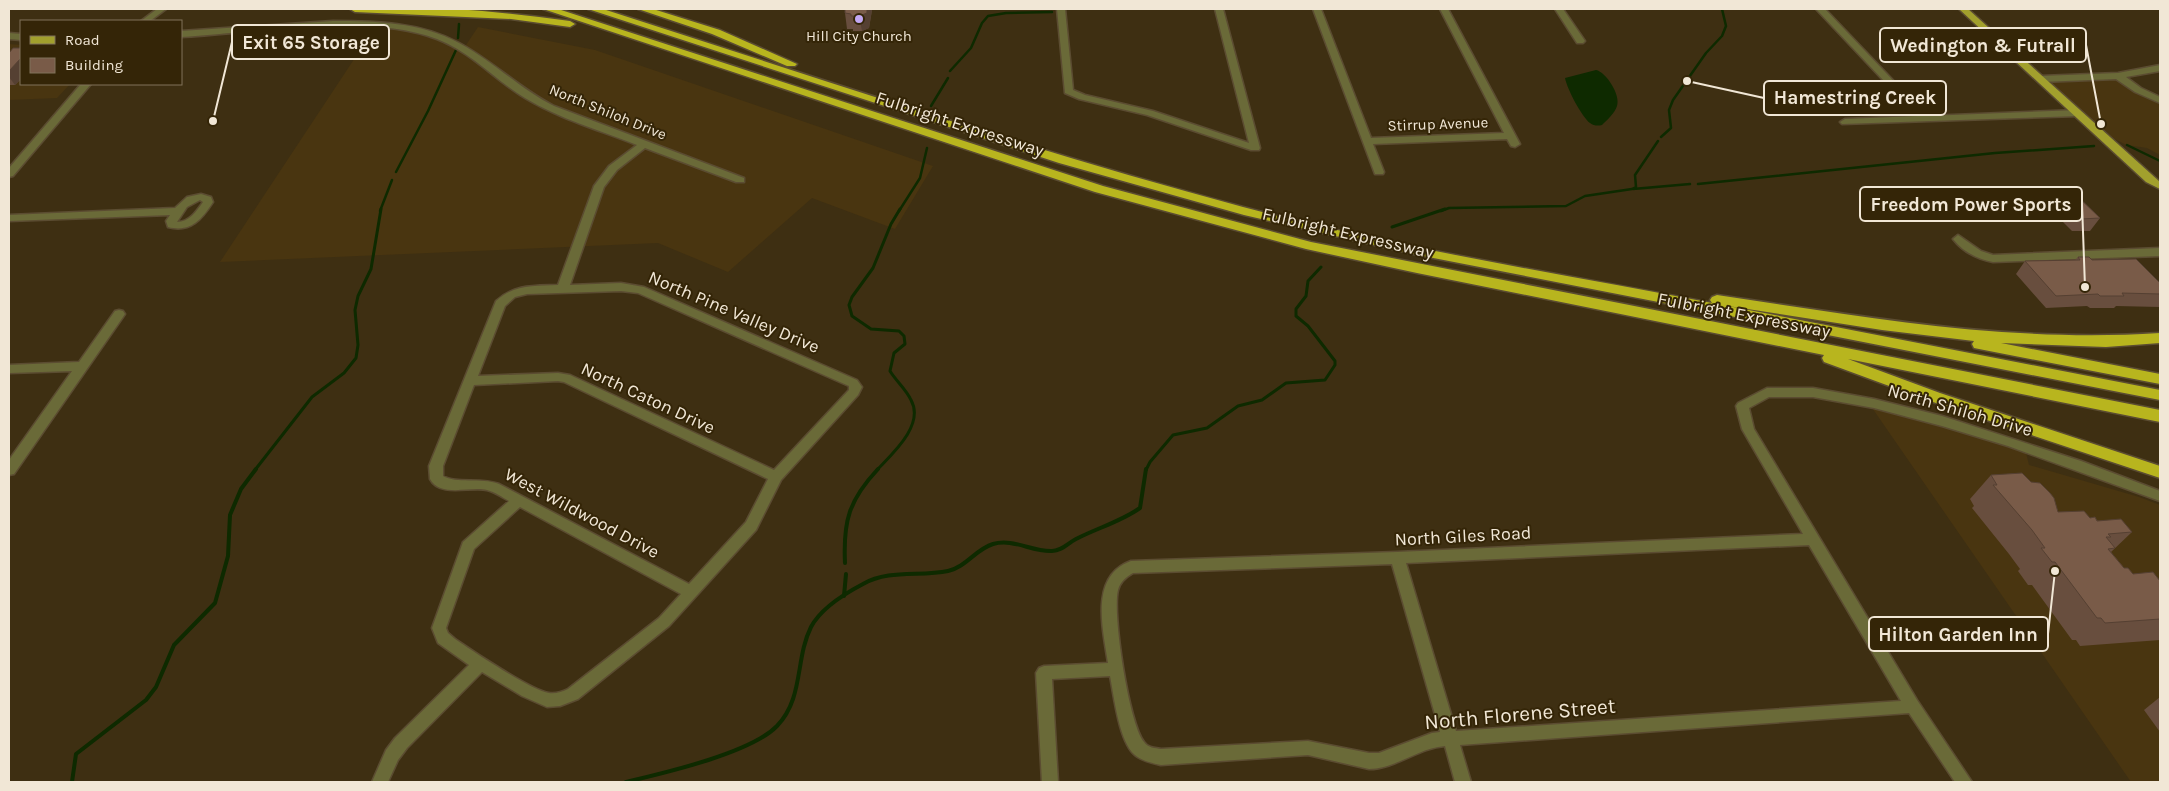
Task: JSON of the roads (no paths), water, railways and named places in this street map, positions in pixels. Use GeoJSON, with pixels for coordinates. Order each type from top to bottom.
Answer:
{"type":"FeatureCollection","features":[{"type":"Feature","properties":{"kind":"highway"},"geometry":{"type":"LineString","coordinates":[[355,9],[511,16],[620,32]]}},
{"type":"Feature","properties":{"kind":"highway","name":"Fulbright Expressway"},"geometry":{"type":"LineString","coordinates":[[548,9],[1032,168],[1218,222],[1417,269],[2160,416]]}},
{"type":"Feature","properties":{"kind":"highway","name":"Fulbright Expressway"},"geometry":{"type":"LineString","coordinates":[[593,9],[1063,160],[1175,193],[1315,228],[1505,269],[2160,395]]}},
{"type":"Feature","properties":{"kind":"highway"},"geometry":{"type":"LineString","coordinates":[[643,9],[751,46],[850,91]]}},
{"type":"Feature","properties":{"kind":"highway"},"geometry":{"type":"LineString","coordinates":[[1505,269],[1877,323],[1989,337],[2118,342],[2160,338]]}},
{"type":"Feature","properties":{"kind":"highway"},"geometry":{"type":"LineString","coordinates":[[1877,323],[2160,379]]}},
{"type":"Feature","properties":{"kind":"highway"},"geometry":{"type":"LineString","coordinates":[[1783,341],[1935,397],[2076,442],[2160,472]]}},
{"type":"Feature","properties":{"kind":"main road"},"geometry":{"type":"LineString","coordinates":[[1963,9],[2150,180],[2160,186]]}},
{"type":"Feature","properties":{"kind":"main road"},"geometry":{"type":"LineString","coordinates":[[2150,180],[2155,191],[2160,196]]}},
{"type":"Feature","properties":{"kind":"street"},"geometry":{"type":"LineString","coordinates":[[146,20],[162,9]]}},
{"type":"Feature","properties":{"kind":"street"},"geometry":{"type":"LineString","coordinates":[[1061,9],[1068,91],[1082,97],[1150,113],[1255,148],[1219,9]]}},
{"type":"Feature","properties":{"kind":"street"},"geometry":{"type":"LineString","coordinates":[[1317,9],[1379,172]]}},
{"type":"Feature","properties":{"kind":"street","name":"Stirrup Avenue"},"geometry":{"type":"LineString","coordinates":[[1367,141],[1512,140],[1444,9]]}},
{"type":"Feature","properties":{"kind":"street"},"geometry":{"type":"LineString","coordinates":[[1560,9],[1580,41]]}},
{"type":"Feature","properties":{"kind":"street"},"geometry":{"type":"LineString","coordinates":[[1820,9],[1924,119]]}},
{"type":"Feature","properties":{"kind":"street","name":"North Shiloh Drive"},"geometry":{"type":"LineString","coordinates":[[182,34],[238,32],[337,23],[391,27],[424,32],[461,46],[503,80],[541,103],[740,180]]}},
{"type":"Feature","properties":{"kind":"street"},"geometry":{"type":"LineString","coordinates":[[2041,79],[2118,76],[2160,68]]}},
{"type":"Feature","properties":{"kind":"street"},"geometry":{"type":"LineString","coordinates":[[2118,76],[2138,90],[2160,100]]}},
{"type":"Feature","properties":{"kind":"street"},"geometry":{"type":"LineString","coordinates":[[9,174],[85,85]]}},
{"type":"Feature","properties":{"kind":"street"},"geometry":{"type":"LineString","coordinates":[[1845,122],[2078,113]]}},
{"type":"Feature","properties":{"kind":"street"},"geometry":{"type":"LineString","coordinates":[[563,288],[598,186],[613,168],[644,144]]}},
{"type":"Feature","properties":{"kind":"street"},"geometry":{"type":"LineString","coordinates":[[9,218],[177,212]]}},
{"type":"Feature","properties":{"kind":"street"},"geometry":{"type":"LineString","coordinates":[[1958,239],[1974,253],[1986,258],[2000,260],[2160,252]]}},
{"type":"Feature","properties":{"kind":"street","name":"North Pine Valley Drive"},"geometry":{"type":"LineString","coordinates":[[563,288],[621,286],[640,290],[853,383],[856,387],[854,392],[776,477]]}},
{"type":"Feature","properties":{"kind":"street","name":"West Wildwood Drive"},"geometry":{"type":"LineString","coordinates":[[563,288],[527,290],[504,299],[500,304],[436,466],[437,479],[442,483],[452,485],[492,486],[690,592]]}},
{"type":"Feature","properties":{"kind":"street"},"geometry":{"type":"LineString","coordinates":[[9,470],[120,314]]}},
{"type":"Feature","properties":{"kind":"street"},"geometry":{"type":"LineString","coordinates":[[9,369],[83,366]]}},
{"type":"Feature","properties":{"kind":"street","name":"North Caton Drive"},"geometry":{"type":"LineString","coordinates":[[470,381],[566,378],[776,477]]}},
{"type":"Feature","properties":{"kind":"street","name":"North Shiloh Drive"},"geometry":{"type":"LineString","coordinates":[[1814,539],[1748,429],[1742,406],[1746,399],[1761,392],[1782,389],[1865,401],[2024,445],[2160,496]]}},
{"type":"Feature","properties":{"kind":"street"},"geometry":{"type":"LineString","coordinates":[[519,500],[468,546],[441,621],[441,634],[444,640],[536,696],[548,700],[557,700],[573,694],[664,622],[751,526],[776,477]]}},
{"type":"Feature","properties":{"kind":"street"},"geometry":{"type":"LineString","coordinates":[[1814,539],[1912,705],[1964,782]]}},
{"type":"Feature","properties":{"kind":"street","name":"North Giles Road"},"geometry":{"type":"LineString","coordinates":[[1117,669],[1109,601],[1112,584],[1123,570],[1139,566],[1397,558],[1814,539]]}},
{"type":"Feature","properties":{"kind":"street"},"geometry":{"type":"LineString","coordinates":[[1397,558],[1464,782]]}},
{"type":"Feature","properties":{"kind":"street"},"geometry":{"type":"LineString","coordinates":[[380,782],[388,761],[401,743],[481,663]]}},
{"type":"Feature","properties":{"kind":"street"},"geometry":{"type":"LineString","coordinates":[[1050,782],[1044,673],[1117,669]]}},
{"type":"Feature","properties":{"kind":"street","name":"North Florene Street"},"geometry":{"type":"LineString","coordinates":[[1117,669],[1128,724],[1138,748],[1148,754],[1161,757],[1308,748],[1369,762],[1379,761],[1423,742],[1450,738],[1903,708],[1912,705]]}},
{"type":"Feature","properties":{"kind":"waterway"},"geometry":{"type":"LineString","coordinates":[[1661,137],[1671,128],[1669,110],[1673,100],[1706,53],[1722,36],[1726,26],[1722,9]]}},
{"type":"Feature","properties":{"kind":"waterway"},"geometry":{"type":"LineString","coordinates":[[950,71],[971,48],[982,23],[988,16],[1006,13],[1052,12]]}},
{"type":"Feature","properties":{"kind":"waterway"},"geometry":{"type":"LineString","coordinates":[[458,38],[459,24]]}},
{"type":"Feature","properties":{"kind":"waterway"},"geometry":{"type":"LineString","coordinates":[[396,172],[428,111],[456,50]]}},
{"type":"Feature","properties":{"kind":"waterway"},"geometry":{"type":"LineString","coordinates":[[931,106],[948,78]]}},
{"type":"Feature","properties":{"kind":"waterway"},"geometry":{"type":"LineString","coordinates":[[1441,211],[1449,208],[1566,206],[1585,196],[1632,189],[1636,187],[1635,175],[1658,141]]}},
{"type":"Feature","properties":{"kind":"waterway"},"geometry":{"type":"LineString","coordinates":[[2127,145],[2160,161]]}},
{"type":"Feature","properties":{"kind":"waterway"},"geometry":{"type":"LineString","coordinates":[[1698,184],[1995,153],[2094,146]]}},
{"type":"Feature","properties":{"kind":"waterway"},"geometry":{"type":"LineString","coordinates":[[899,211],[920,178],[927,148]]}},
{"type":"Feature","properties":{"kind":"waterway"},"geometry":{"type":"LineString","coordinates":[[380,211],[392,180]]}},
{"type":"Feature","properties":{"kind":"waterway"},"geometry":{"type":"LineString","coordinates":[[1633,189],[1690,184]]}},
{"type":"Feature","properties":{"kind":"waterway"},"geometry":{"type":"LineString","coordinates":[[255,470],[312,397],[344,373],[356,358],[358,345],[355,310],[358,296],[371,269],[381,209]]}},
{"type":"Feature","properties":{"kind":"waterway"},"geometry":{"type":"LineString","coordinates":[[877,470],[905,438],[914,419],[911,400],[890,371],[894,353],[905,344],[904,336],[899,331],[871,329],[852,316],[849,305],[852,297],[873,268],[891,224],[900,209]]}},
{"type":"Feature","properties":{"kind":"waterway"},"geometry":{"type":"LineString","coordinates":[[1392,227],[1445,209]]}},
{"type":"Feature","properties":{"kind":"waterway"},"geometry":{"type":"LineString","coordinates":[[1146,470],[1150,462],[1173,435],[1207,428],[1238,406],[1262,400],[1286,383],[1325,380],[1335,365],[1335,361],[1308,326],[1296,316],[1296,309],[1306,296],[1308,281],[1321,267]]}},
{"type":"Feature","properties":{"kind":"waterway"},"geometry":{"type":"LineString","coordinates":[[72,782],[76,754],[146,700],[156,687],[174,645],[215,603],[228,556],[230,515],[241,489],[256,469]]}},
{"type":"Feature","properties":{"kind":"waterway"},"geometry":{"type":"LineString","coordinates":[[845,563],[845,535],[850,512],[860,491],[878,469]]}},
{"type":"Feature","properties":{"kind":"waterway"},"geometry":{"type":"LineString","coordinates":[[844,595],[873,579],[883,576],[937,573],[954,569],[987,546],[993,544],[1008,543],[1045,551],[1059,550],[1076,539],[1125,517],[1140,508],[1146,469]]}},
{"type":"Feature","properties":{"kind":"waterway"},"geometry":{"type":"LineString","coordinates":[[844,595],[846,574]]}},
{"type":"Feature","properties":{"kind":"waterway"},"geometry":{"type":"LineString","coordinates":[[626,782],[706,761],[728,753],[765,736],[777,726],[786,715],[791,703],[806,639],[811,627],[827,608],[844,595]]}},
{"type":"Feature","properties":{"kind":"place","name":"Hill City Church"},"geometry":{"type":"Point","coordinates":[859,19]}},
{"type":"Feature","properties":{"kind":"place","name":"Hamestring Creek"},"geometry":{"type":"Point","coordinates":[1687,81]}},
{"type":"Feature","properties":{"kind":"place","name":"Exit 65 Storage"},"geometry":{"type":"Point","coordinates":[213,121]}},
{"type":"Feature","properties":{"kind":"place","name":"Wedington & Futrall"},"geometry":{"type":"Point","coordinates":[2101,124]}},
{"type":"Feature","properties":{"kind":"place","name":"Freedom Power Sports"},"geometry":{"type":"Point","coordinates":[2085,287]}},
{"type":"Feature","properties":{"kind":"place","name":"Hilton Garden Inn"},"geometry":{"type":"Point","coordinates":[2055,571]}}]}
